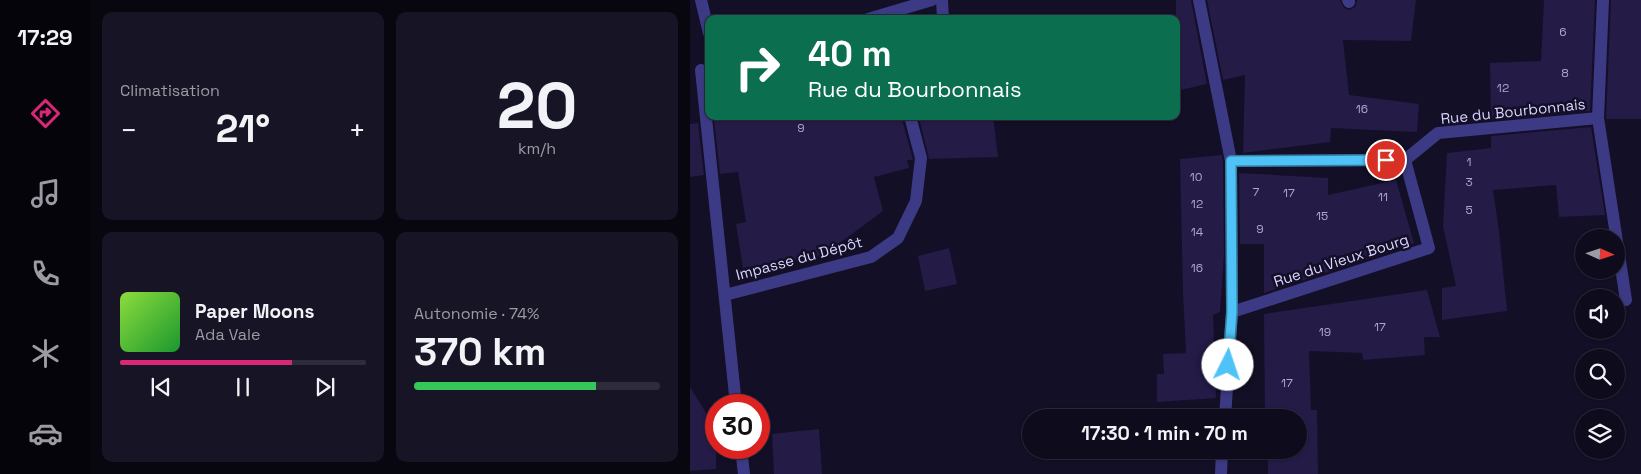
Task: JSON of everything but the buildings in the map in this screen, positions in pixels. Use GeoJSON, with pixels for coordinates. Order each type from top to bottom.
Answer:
{"type":"FeatureCollection","features":[{"type":"Feature","properties":{"kind":"street"},"geometry":{"type":"LineString","coordinates":[[701,0],[705,16]]}},
{"type":"Feature","properties":{"kind":"street"},"geometry":{"type":"LineString","coordinates":[[881,15],[932,0]]}},
{"type":"Feature","properties":{"kind":"street"},"geometry":{"type":"LineString","coordinates":[[942,0],[943,15]]}},
{"type":"Feature","properties":{"kind":"street"},"geometry":{"type":"LineString","coordinates":[[1199,0],[1231,161],[1232,312],[1226,409]]}},
{"type":"Feature","properties":{"kind":"street","name":"Rue du Bourbonnais"},"geometry":{"type":"LineString","coordinates":[[1405,160],[1438,133],[1598,118],[1603,0]]}},
{"type":"Feature","properties":{"kind":"street"},"geometry":{"type":"LineString","coordinates":[[700,71],[705,116]]}},
{"type":"Feature","properties":{"kind":"street"},"geometry":{"type":"LineString","coordinates":[[1598,118],[1626,300]]}},
{"type":"Feature","properties":{"kind":"street"},"geometry":{"type":"LineString","coordinates":[[705,120],[735,394]]}},
{"type":"Feature","properties":{"kind":"street","name":"Impasse du Dépôt"},"geometry":{"type":"LineString","coordinates":[[725,295],[871,257],[898,238],[916,201],[921,158],[911,120]]}},
{"type":"Feature","properties":{"kind":"street"},"geometry":{"type":"LineString","coordinates":[[1231,161],[1405,160]]}},
{"type":"Feature","properties":{"kind":"street","name":"Rue du Vieux Bourg"},"geometry":{"type":"LineString","coordinates":[[1232,312],[1429,248],[1405,160]]}},
{"type":"Feature","properties":{"kind":"street"},"geometry":{"type":"LineString","coordinates":[[742,459],[744,474]]}},
{"type":"Feature","properties":{"kind":"street"},"geometry":{"type":"LineString","coordinates":[[1221,474],[1222,459]]}},
{"type":"Feature","properties":{"kind":"route"},"geometry":{"type":"LineString","coordinates":[[1228,365],[1232,312],[1231,161],[1386,160]]}}]}
